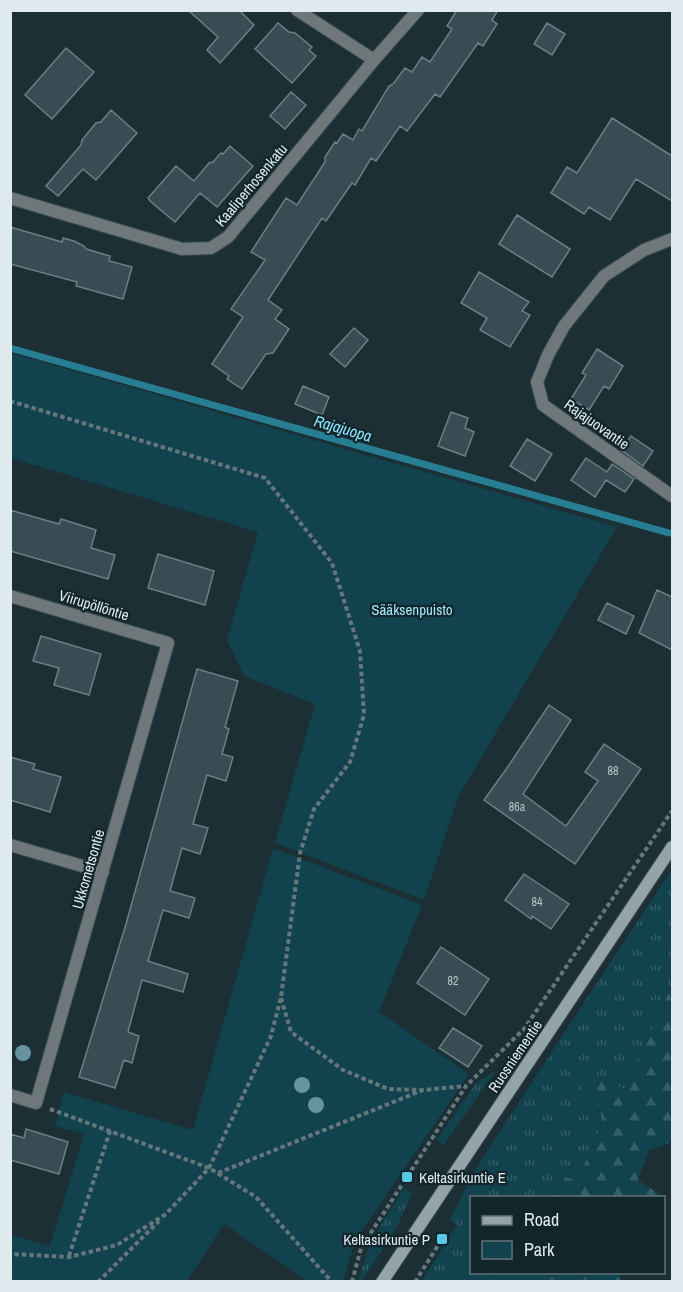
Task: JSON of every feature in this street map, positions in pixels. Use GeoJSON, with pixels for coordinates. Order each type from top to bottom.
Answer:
{"type":"FeatureCollection","features":[{"type":"Feature","properties":{"kind":"main road","name":"Ruosniementie"},"geometry":{"type":"LineString","coordinates":[[382,1281],[672,847]]}},
{"type":"Feature","properties":{"kind":"street"},"geometry":{"type":"LineString","coordinates":[[297,10],[374,60]]}},
{"type":"Feature","properties":{"kind":"street","name":"Kaaliperhosenkatu"},"geometry":{"type":"LineString","coordinates":[[10,198],[182,249],[211,248],[228,237],[418,10]]}},
{"type":"Feature","properties":{"kind":"street","name":"Rajajuovantie"},"geometry":{"type":"LineString","coordinates":[[672,240],[644,250],[604,276],[564,326],[548,355],[537,382],[543,405],[672,496]]}},
{"type":"Feature","properties":{"kind":"street","name":"Viirupöllöntie"},"geometry":{"type":"LineString","coordinates":[[10,596],[168,643]]}},
{"type":"Feature","properties":{"kind":"street","name":"Ukkometsontie"},"geometry":{"type":"LineString","coordinates":[[36,1103],[168,643]]}},
{"type":"Feature","properties":{"kind":"street"},"geometry":{"type":"LineString","coordinates":[[10,845],[103,872]]}},
{"type":"Feature","properties":{"kind":"street"},"geometry":{"type":"LineString","coordinates":[[10,1095],[36,1103]]}},
{"type":"Feature","properties":{"kind":"path"},"geometry":{"type":"LineString","coordinates":[[10,401],[265,478],[332,563],[360,651],[364,715],[350,762],[314,809],[300,853],[281,997],[271,1036],[209,1168],[98,1281]]}},
{"type":"Feature","properties":{"kind":"path"},"geometry":{"type":"LineString","coordinates":[[352,1281],[361,1248],[466,1086],[524,1029],[672,811]]}},
{"type":"Feature","properties":{"kind":"path"},"geometry":{"type":"LineString","coordinates":[[281,997],[291,1032],[343,1070],[388,1089],[423,1090],[466,1086]]}},
{"type":"Feature","properties":{"kind":"path"},"geometry":{"type":"LineString","coordinates":[[217,1173],[423,1090]]}},
{"type":"Feature","properties":{"kind":"path"},"geometry":{"type":"LineString","coordinates":[[36,1103],[209,1168],[256,1197],[332,1281]]}},
{"type":"Feature","properties":{"kind":"path"},"geometry":{"type":"LineString","coordinates":[[69,1257],[110,1131]]}},
{"type":"Feature","properties":{"kind":"path"},"geometry":{"type":"LineString","coordinates":[[10,1254],[69,1257],[117,1245],[166,1214]]}},
{"type":"Feature","properties":{"kind":"path"},"geometry":{"type":"LineString","coordinates":[[415,1281],[442,1239]]}},
{"type":"Feature","properties":{"kind":"green space","name":"Sääksenpuisto"},"geometry":{"type":"Polygon","coordinates":[[[11,353],[617,527],[458,797],[424,900],[275,843],[315,704],[244,676],[227,640],[258,532],[11,458],[11,353]]]}},
{"type":"Feature","properties":{"kind":"green space"},"geometry":{"type":"Polygon","coordinates":[[[273,848],[422,905],[379,1012],[469,1074],[355,1241],[343,1281],[307,1281],[224,1224],[187,1281],[11,1281],[11,1235],[50,1246],[84,1134],[55,1126],[64,1092],[193,1130],[273,848]]]}},
{"type":"Feature","properties":{"kind":"green space"},"geometry":{"type":"Polygon","coordinates":[[[672,870],[672,986],[624,1089],[579,1092],[600,1105],[602,1124],[577,1181],[565,1177],[556,1196],[470,1196],[470,1274],[526,1274],[526,1281],[421,1282],[457,1225],[450,1219],[479,1163],[672,870]]]}},
{"type":"Feature","properties":{"kind":"green space"},"geometry":{"type":"Polygon","coordinates":[[[672,986],[672,1142],[649,1150],[638,1180],[661,1195],[556,1196],[565,1177],[577,1181],[602,1124],[600,1105],[579,1092],[589,1075],[624,1089],[672,986]]]}},
{"type":"Feature","properties":{"kind":"green space"},"geometry":{"type":"Polygon","coordinates":[[[495,1072],[443,1146],[437,1139],[477,1082],[495,1072]]]}},
{"type":"Feature","properties":{"kind":"green space"},"geometry":{"type":"Polygon","coordinates":[[[404,1188],[412,1193],[396,1229],[362,1281],[358,1281],[369,1245],[404,1188]]]}},
{"type":"Feature","properties":{"kind":"green space"},"geometry":{"type":"Polygon","coordinates":[[[526,1274],[619,1274],[621,1281],[526,1281],[526,1274]]]}},
{"type":"Feature","properties":{"kind":"building"},"geometry":{"type":"Polygon","coordinates":[[[188,10],[239,10],[254,25],[220,63],[207,50],[218,37],[188,10]]]}},
{"type":"Feature","properties":{"kind":"building"},"geometry":{"type":"Polygon","coordinates":[[[457,10],[498,10],[492,20],[497,24],[483,46],[478,43],[440,97],[435,94],[407,131],[400,126],[376,161],[371,158],[355,185],[352,183],[326,221],[322,218],[268,300],[282,310],[275,319],[289,329],[273,353],[266,354],[242,389],[227,379],[229,376],[212,364],[243,317],[231,309],[265,260],[251,252],[286,198],[297,205],[335,142],[337,143],[343,134],[353,140],[359,129],[362,131],[389,86],[405,68],[412,72],[422,57],[430,62],[452,29],[447,26],[457,10]]]}},
{"type":"Feature","properties":{"kind":"building"},"geometry":{"type":"Polygon","coordinates":[[[278,23],[312,47],[309,50],[316,56],[292,83],[255,49],[278,23]]]}},
{"type":"Feature","properties":{"kind":"building"},"geometry":{"type":"Polygon","coordinates":[[[547,23],[565,34],[552,55],[534,44],[547,23]]]}},
{"type":"Feature","properties":{"kind":"building"},"geometry":{"type":"Polygon","coordinates":[[[66,48],[94,72],[52,119],[25,95],[66,48]]]}},
{"type":"Feature","properties":{"kind":"building"},"geometry":{"type":"Polygon","coordinates":[[[291,92],[306,105],[285,129],[270,116],[291,92]]]}},
{"type":"Feature","properties":{"kind":"building"},"geometry":{"type":"Polygon","coordinates":[[[111,110],[137,133],[96,180],[83,169],[58,196],[46,186],[81,145],[82,140],[96,123],[101,122],[111,110]]]}},
{"type":"Feature","properties":{"kind":"building"},"geometry":{"type":"Polygon","coordinates":[[[612,118],[672,156],[672,201],[636,179],[610,220],[589,207],[584,214],[551,193],[567,167],[577,173],[612,118]]]}},
{"type":"Feature","properties":{"kind":"building"},"geometry":{"type":"Polygon","coordinates":[[[230,146],[253,166],[217,207],[200,193],[175,222],[148,198],[176,166],[194,181],[209,163],[221,153],[223,154],[230,146]]]}},
{"type":"Feature","properties":{"kind":"building"},"geometry":{"type":"Polygon","coordinates":[[[517,215],[570,249],[552,277],[499,244],[517,215]]]}},
{"type":"Feature","properties":{"kind":"building"},"geometry":{"type":"Polygon","coordinates":[[[10,227],[62,242],[63,238],[74,241],[86,249],[110,256],[109,261],[132,267],[123,299],[76,286],[77,282],[10,264],[10,227]]]}},
{"type":"Feature","properties":{"kind":"building"},"geometry":{"type":"Polygon","coordinates":[[[479,272],[529,302],[522,311],[530,315],[510,347],[480,330],[487,318],[461,303],[479,272]]]}},
{"type":"Feature","properties":{"kind":"building"},"geometry":{"type":"Polygon","coordinates":[[[354,328],[368,340],[345,367],[330,354],[354,328]]]}},
{"type":"Feature","properties":{"kind":"building"},"geometry":{"type":"Polygon","coordinates":[[[597,349],[623,366],[609,389],[604,386],[589,410],[571,399],[586,375],[582,373],[597,349]]]}},
{"type":"Feature","properties":{"kind":"building"},"geometry":{"type":"Polygon","coordinates":[[[303,386],[329,397],[322,415],[295,404],[303,386]]]}},
{"type":"Feature","properties":{"kind":"building"},"geometry":{"type":"Polygon","coordinates":[[[451,412],[468,418],[465,428],[474,432],[465,456],[438,446],[451,412]]]}},
{"type":"Feature","properties":{"kind":"building"},"geometry":{"type":"Polygon","coordinates":[[[631,436],[653,451],[643,466],[621,450],[631,436]]]}},
{"type":"Feature","properties":{"kind":"building"},"geometry":{"type":"Polygon","coordinates":[[[527,439],[552,454],[535,481],[510,466],[527,439]]]}},
{"type":"Feature","properties":{"kind":"building"},"geometry":{"type":"Polygon","coordinates":[[[586,458],[607,472],[612,464],[634,479],[625,492],[606,480],[595,497],[571,480],[586,458]]]}},
{"type":"Feature","properties":{"kind":"building"},"geometry":{"type":"Polygon","coordinates":[[[10,510],[59,524],[61,519],[96,530],[91,548],[115,555],[108,579],[10,551],[10,510]]]}},
{"type":"Feature","properties":{"kind":"building"},"geometry":{"type":"Polygon","coordinates":[[[158,554],[214,571],[205,605],[148,588],[158,554]]]}},
{"type":"Feature","properties":{"kind":"building"},"geometry":{"type":"Polygon","coordinates":[[[657,590],[672,597],[672,650],[639,633],[657,590]]]}},
{"type":"Feature","properties":{"kind":"building"},"geometry":{"type":"Polygon","coordinates":[[[607,603],[634,616],[626,634],[598,620],[607,603]]]}},
{"type":"Feature","properties":{"kind":"building"},"geometry":{"type":"Polygon","coordinates":[[[41,636],[101,654],[89,695],[54,685],[59,668],[33,661],[41,636]]]}},
{"type":"Feature","properties":{"kind":"building"},"geometry":{"type":"Polygon","coordinates":[[[197,669],[238,681],[225,727],[229,729],[222,754],[233,757],[226,781],[207,775],[193,824],[208,828],[200,854],[182,848],[170,891],[195,898],[189,918],[163,910],[148,961],[188,974],[183,992],[142,980],[128,1032],[139,1036],[132,1063],[124,1060],[115,1088],[79,1077],[126,924],[197,669]]]}},
{"type":"Feature","properties":{"kind":"building"},"geometry":{"type":"Polygon","coordinates":[[[549,705],[571,720],[523,794],[566,826],[598,781],[585,772],[604,744],[641,769],[575,864],[484,800],[549,705]]]}},
{"type":"Feature","properties":{"kind":"building"},"geometry":{"type":"Polygon","coordinates":[[[10,757],[35,764],[33,769],[61,777],[50,812],[10,800],[10,757]]]}},
{"type":"Feature","properties":{"kind":"building"},"geometry":{"type":"Polygon","coordinates":[[[524,874],[569,904],[551,929],[532,916],[531,919],[505,900],[524,874]]]}},
{"type":"Feature","properties":{"kind":"building"},"geometry":{"type":"Polygon","coordinates":[[[441,947],[489,979],[465,1015],[417,983],[441,947]]]}},
{"type":"Feature","properties":{"kind":"building"},"geometry":{"type":"Polygon","coordinates":[[[453,1028],[482,1046],[468,1067],[439,1048],[453,1028]]]}},
{"type":"Feature","properties":{"kind":"building"},"geometry":{"type":"Polygon","coordinates":[[[26,1129],[68,1142],[59,1174],[10,1160],[10,1134],[24,1138],[26,1129]]]}},
{"type":"Feature","properties":{"kind":"waterway","name":"Rajajuopa"},"geometry":{"type":"LineString","coordinates":[[10,348],[669,533]]}},
{"type":"Feature","properties":{"kind":"place","name":"Keltasirkuntie E"},"geometry":{"type":"Point","coordinates":[407,1177]}},
{"type":"Feature","properties":{"kind":"place","name":"Keltasirkuntie P"},"geometry":{"type":"Point","coordinates":[442,1239]}}]}
